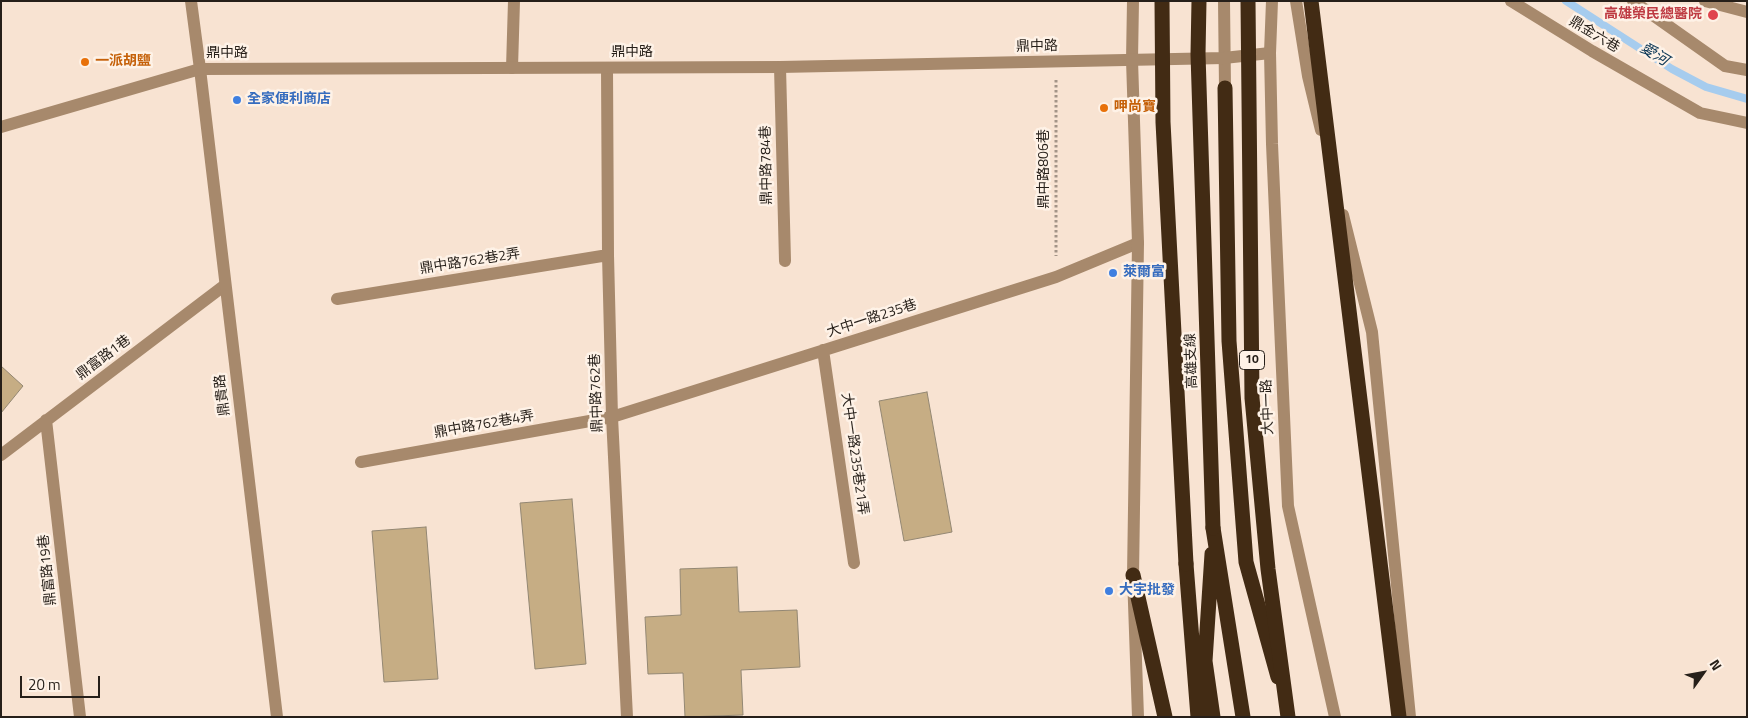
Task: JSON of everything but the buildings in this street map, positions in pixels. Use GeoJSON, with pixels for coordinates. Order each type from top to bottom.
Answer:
{"type":"FeatureCollection","features":[{"type":"Feature","properties":{"kind":"highway"},"geometry":{"type":"LineString","coordinates":[[1162,1],[1163,122],[1186,564],[1198,717]]}},
{"type":"Feature","properties":{"kind":"highway","name":"高雄支線"},"geometry":{"type":"LineString","coordinates":[[1199,1],[1199,64],[1213,528],[1243,717]]}},
{"type":"Feature","properties":{"kind":"highway","name":"10"},"geometry":{"type":"LineString","coordinates":[[1248,1],[1252,398],[1268,569],[1288,717]]}},
{"type":"Feature","properties":{"kind":"highway"},"geometry":{"type":"LineString","coordinates":[[1311,1],[1399,717]]}},
{"type":"Feature","properties":{"kind":"highway"},"geometry":{"type":"LineString","coordinates":[[1225,88],[1229,341],[1246,562],[1288,717]]}},
{"type":"Feature","properties":{"kind":"highway"},"geometry":{"type":"LineString","coordinates":[[1213,528],[1204,661],[1214,717]]}},
{"type":"Feature","properties":{"kind":"highway"},"geometry":{"type":"LineString","coordinates":[[1133,575],[1165,717]]}},
{"type":"Feature","properties":{"kind":"street","name":"鼎貴路"},"geometry":{"type":"LineString","coordinates":[[191,1],[277,717]]}},
{"type":"Feature","properties":{"kind":"street"},"geometry":{"type":"LineString","coordinates":[[512,68],[514,1]]}},
{"type":"Feature","properties":{"kind":"street"},"geometry":{"type":"LineString","coordinates":[[1134,1],[1132,60],[1138,243],[1133,575],[1138,717]]}},
{"type":"Feature","properties":{"kind":"street"},"geometry":{"type":"LineString","coordinates":[[1224,1],[1225,88]]}},
{"type":"Feature","properties":{"kind":"street","name":"大中一路"},"geometry":{"type":"LineString","coordinates":[[1272,1],[1270,53],[1272,144],[1288,506],[1335,717]]}},
{"type":"Feature","properties":{"kind":"street"},"geometry":{"type":"LineString","coordinates":[[1296,1],[1308,76],[1372,332],[1410,717]]}},
{"type":"Feature","properties":{"kind":"street","name":"鼎金六巷"},"geometry":{"type":"LineString","coordinates":[[1511,1],[1592,51],[1700,113],[1747,123]]}},
{"type":"Feature","properties":{"kind":"street"},"geometry":{"type":"LineString","coordinates":[[1633,1],[1725,66],[1747,70]]}},
{"type":"Feature","properties":{"kind":"street"},"geometry":{"type":"LineString","coordinates":[[1705,1],[1747,12]]}},
{"type":"Feature","properties":{"kind":"street","name":"鼎中路"},"geometry":{"type":"LineString","coordinates":[[1,127],[200,69],[780,67],[1224,58],[1270,53]]}},
{"type":"Feature","properties":{"kind":"street","name":"鼎中路784巷"},"geometry":{"type":"LineString","coordinates":[[780,67],[785,261]]}},
{"type":"Feature","properties":{"kind":"street","name":"鼎中路762巷"},"geometry":{"type":"LineString","coordinates":[[608,68],[608,255],[612,417],[627,717]]}},
{"type":"Feature","properties":{"kind":"street","name":"大中一路235巷"},"geometry":{"type":"LineString","coordinates":[[612,417],[1056,277],[1138,243]]}},
{"type":"Feature","properties":{"kind":"street","name":"鼎中路762巷2弄"},"geometry":{"type":"LineString","coordinates":[[337,299],[608,255]]}},
{"type":"Feature","properties":{"kind":"street","name":"鼎富路1巷"},"geometry":{"type":"LineString","coordinates":[[1,455],[225,285]]}},
{"type":"Feature","properties":{"kind":"street","name":"大中一路235巷21弄"},"geometry":{"type":"LineString","coordinates":[[823,350],[854,563]]}},
{"type":"Feature","properties":{"kind":"street","name":"鼎中路762巷4弄"},"geometry":{"type":"LineString","coordinates":[[361,462],[612,417]]}},
{"type":"Feature","properties":{"kind":"street","name":"鼎富路19巷"},"geometry":{"type":"LineString","coordinates":[[46,420],[80,717]]}},
{"type":"Feature","properties":{"kind":"path","name":"鼎中路806巷"},"geometry":{"type":"LineString","coordinates":[[1056,62],[1056,277]]}},
{"type":"Feature","properties":{"kind":"waterway","name":"愛河"},"geometry":{"type":"LineString","coordinates":[[1566,1],[1672,69],[1706,87],[1747,99]]}},
{"type":"Feature","properties":{"kind":"place","name":"高雄榮民總醫院"},"geometry":{"type":"Point","coordinates":[1713,15]}},
{"type":"Feature","properties":{"kind":"place","name":"一派胡鹽"},"geometry":{"type":"Point","coordinates":[85,62]}},
{"type":"Feature","properties":{"kind":"place","name":"全家便利商店"},"geometry":{"type":"Point","coordinates":[237,100]}},
{"type":"Feature","properties":{"kind":"place","name":"呷尚寶"},"geometry":{"type":"Point","coordinates":[1104,108]}},
{"type":"Feature","properties":{"kind":"place","name":"萊爾富"},"geometry":{"type":"Point","coordinates":[1113,273]}},
{"type":"Feature","properties":{"kind":"place","name":"大宇批發"},"geometry":{"type":"Point","coordinates":[1109,591]}}]}
